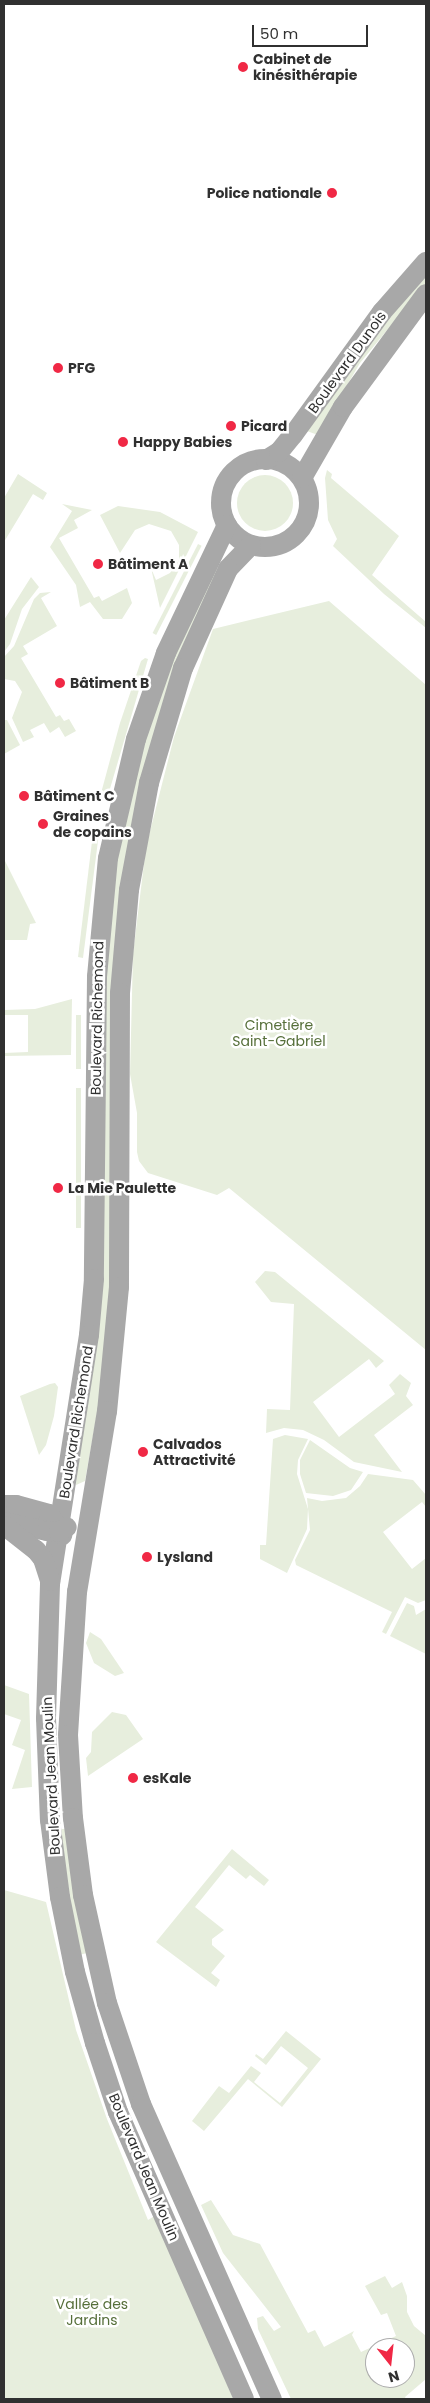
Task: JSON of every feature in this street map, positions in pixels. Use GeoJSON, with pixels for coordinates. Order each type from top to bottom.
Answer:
{"type":"FeatureCollection","features":[{"type":"Feature","properties":{"kind":"main road","name":"Boulevard Dunois"},"geometry":{"type":"LineString","coordinates":[[266,460],[279,452],[293,435],[382,312],[426,262]]}},
{"type":"Feature","properties":{"kind":"main road","name":"Boulevard Dunois"},"geometry":{"type":"LineString","coordinates":[[302,478],[343,407],[426,294]]}},
{"type":"Feature","properties":{"kind":"main road"},"geometry":{"type":"LineString","coordinates":[[266,460],[284,464],[302,478],[308,500],[307,514],[298,531],[276,546],[251,545],[238,538],[227,525],[221,504],[229,478],[243,465],[266,460]]}},
{"type":"Feature","properties":{"kind":"main road","name":"Boulevard Richemond"},"geometry":{"type":"LineString","coordinates":[[59,1532],[94,1278],[97,977],[108,858],[136,739],[166,653],[227,525]]}},
{"type":"Feature","properties":{"kind":"main road","name":"Boulevard Richemond"},"geometry":{"type":"LineString","coordinates":[[91,1499],[108,1411],[119,1287],[120,993],[130,882],[149,783],[183,668],[228,570],[251,545]]}},
{"type":"Feature","properties":{"kind":"main road"},"geometry":{"type":"LineString","coordinates":[[59,1532],[91,1499]]}},
{"type":"Feature","properties":{"kind":"main road","name":"Boulevard Jean Moulin"},"geometry":{"type":"LineString","coordinates":[[91,1499],[77,1592],[68,1735],[73,1818],[83,1894],[100,1976],[141,2104],[272,2399]]}},
{"type":"Feature","properties":{"kind":"main road"},"geometry":{"type":"LineString","coordinates":[[4,1505],[16,1505],[49,1514],[59,1532]]}},
{"type":"Feature","properties":{"kind":"main road"},"geometry":{"type":"LineString","coordinates":[[4,1523],[59,1532]]}},
{"type":"Feature","properties":{"kind":"main road"},"geometry":{"type":"LineString","coordinates":[[4,1523],[36,1550],[48,1570],[50,1584]]}},
{"type":"Feature","properties":{"kind":"main road","name":"Boulevard Jean Moulin"},"geometry":{"type":"LineString","coordinates":[[59,1532],[50,1584],[46,1718],[50,1820],[60,1898],[75,1972],[118,2112],[244,2399]]}},
{"type":"Feature","properties":{"kind":"main road","name":"Boulevard Jean Moulin"},"geometry":{"type":"LineString","coordinates":[[59,1532],[71,1554],[77,1592]]}},
{"type":"Feature","properties":{"kind":"green space"},"geometry":{"type":"Polygon","coordinates":[[[426,271],[426,283],[360,363],[318,435],[304,430],[426,271]]]}},
{"type":"Feature","properties":{"kind":"green space"},"geometry":{"type":"Polygon","coordinates":[[[327,470],[332,474],[331,478],[399,536],[372,575],[426,622],[426,628],[384,594],[333,546],[337,539],[328,520],[325,478],[327,470]]]}},
{"type":"Feature","properties":{"kind":"green space"},"geometry":{"type":"Polygon","coordinates":[[[18,474],[47,493],[43,500],[33,494],[4,542],[4,498],[18,474]]]}},
{"type":"Feature","properties":{"kind":"green space"},"geometry":{"type":"Polygon","coordinates":[[[259,475],[271,475],[281,479],[289,487],[293,503],[289,519],[281,527],[271,531],[259,531],[249,527],[241,519],[237,509],[237,497],[241,487],[249,479],[259,475]]]}},
{"type":"Feature","properties":{"kind":"green space"},"geometry":{"type":"Polygon","coordinates":[[[62,504],[92,510],[74,520],[78,528],[59,538],[94,598],[99,596],[102,601],[127,588],[132,603],[122,619],[103,619],[90,602],[80,607],[76,585],[50,547],[72,511],[62,504]]]}},
{"type":"Feature","properties":{"kind":"green space"},"geometry":{"type":"Polygon","coordinates":[[[118,506],[160,512],[198,532],[160,608],[151,568],[156,580],[170,573],[179,560],[179,545],[171,531],[149,524],[135,530],[120,553],[100,515],[118,506]]]}},
{"type":"Feature","properties":{"kind":"green space"},"geometry":{"type":"Polygon","coordinates":[[[198,544],[202,546],[156,635],[153,633],[198,544]]]}},
{"type":"Feature","properties":{"kind":"green space"},"geometry":{"type":"Polygon","coordinates":[[[213,568],[220,572],[129,857],[108,1350],[85,1481],[76,1485],[104,955],[114,865],[156,698],[213,568]]]}},
{"type":"Feature","properties":{"kind":"green space"},"geometry":{"type":"Polygon","coordinates":[[[31,577],[39,587],[22,609],[10,644],[4,652],[4,620],[31,577]]]}},
{"type":"Feature","properties":{"kind":"green space"},"geometry":{"type":"Polygon","coordinates":[[[51,592],[41,598],[57,626],[23,646],[28,654],[21,658],[56,717],[60,715],[64,721],[69,719],[76,731],[65,737],[59,727],[50,733],[44,723],[30,730],[34,737],[23,742],[12,718],[22,692],[15,681],[4,679],[4,657],[14,646],[34,599],[40,593],[51,592]]]}},
{"type":"Feature","properties":{"kind":"green space","name":"Cimetière Saint-Gabriel"},"geometry":{"type":"Polygon","coordinates":[[[329,601],[426,685],[426,1350],[229,1188],[217,1195],[148,1173],[139,1161],[137,1152],[137,1113],[130,1074],[133,954],[146,847],[174,737],[213,629],[329,601]]]}},
{"type":"Feature","properties":{"kind":"green space"},"geometry":{"type":"Polygon","coordinates":[[[145,658],[148,659],[107,799],[100,797],[120,723],[141,661],[145,658]]]}},
{"type":"Feature","properties":{"kind":"green space"},"geometry":{"type":"Polygon","coordinates":[[[4,720],[7,720],[20,745],[4,754],[4,720]]]}},
{"type":"Feature","properties":{"kind":"green space"},"geometry":{"type":"Polygon","coordinates":[[[93,833],[99,833],[83,958],[78,957],[93,833]]]}},
{"type":"Feature","properties":{"kind":"green space"},"geometry":{"type":"Polygon","coordinates":[[[4,859],[36,923],[30,924],[27,940],[4,940],[4,859]]]}},
{"type":"Feature","properties":{"kind":"green space"},"geometry":{"type":"Polygon","coordinates":[[[72,999],[71,1055],[4,1056],[4,1053],[28,1052],[28,1015],[4,1015],[4,1010],[35,1009],[72,999]]]}},
{"type":"Feature","properties":{"kind":"green space"},"geometry":{"type":"Polygon","coordinates":[[[76,1015],[81,1015],[81,1069],[76,1069],[76,1015]]]}},
{"type":"Feature","properties":{"kind":"green space"},"geometry":{"type":"Polygon","coordinates":[[[76,1088],[81,1088],[81,1228],[76,1228],[76,1088]]]}},
{"type":"Feature","properties":{"kind":"green space"},"geometry":{"type":"Polygon","coordinates":[[[265,1271],[275,1272],[384,1361],[376,1368],[369,1359],[313,1402],[339,1437],[395,1394],[389,1385],[400,1374],[411,1383],[406,1396],[413,1405],[374,1435],[402,1472],[354,1462],[324,1440],[303,1430],[284,1428],[266,1433],[267,1409],[290,1410],[294,1304],[271,1302],[255,1282],[265,1271]]]}},
{"type":"Feature","properties":{"kind":"green space"},"geometry":{"type":"Polygon","coordinates":[[[55,1383],[58,1387],[54,1416],[46,1445],[39,1455],[20,1396],[55,1383]]]}},
{"type":"Feature","properties":{"kind":"green space"},"geometry":{"type":"Polygon","coordinates":[[[285,1435],[308,1439],[298,1460],[297,1474],[308,1509],[307,1529],[287,1573],[260,1559],[260,1545],[266,1545],[273,1439],[285,1435]]]}},
{"type":"Feature","properties":{"kind":"green space"},"geometry":{"type":"Polygon","coordinates":[[[310,1440],[350,1468],[363,1472],[351,1490],[333,1496],[306,1493],[300,1474],[300,1460],[310,1440]]]}},
{"type":"Feature","properties":{"kind":"green space"},"geometry":{"type":"Polygon","coordinates":[[[368,1474],[413,1480],[426,1495],[426,1507],[422,1502],[383,1532],[412,1569],[426,1558],[426,1600],[418,1603],[405,1597],[386,1634],[382,1632],[392,1612],[296,1565],[295,1560],[310,1530],[307,1498],[322,1501],[346,1498],[360,1486],[368,1474]]]}},
{"type":"Feature","properties":{"kind":"green space"},"geometry":{"type":"Polygon","coordinates":[[[407,1603],[414,1606],[416,1615],[426,1609],[426,1654],[390,1636],[407,1603]]]}},
{"type":"Feature","properties":{"kind":"green space"},"geometry":{"type":"Polygon","coordinates":[[[90,1632],[101,1639],[124,1673],[115,1676],[94,1663],[86,1643],[90,1632]]]}},
{"type":"Feature","properties":{"kind":"green space"},"geometry":{"type":"Polygon","coordinates":[[[4,1685],[29,1694],[32,1787],[12,1789],[25,1750],[12,1745],[21,1720],[4,1714],[4,1685]]]}},
{"type":"Feature","properties":{"kind":"green space"},"geometry":{"type":"Polygon","coordinates":[[[112,1712],[126,1715],[143,1739],[88,1776],[86,1758],[91,1752],[92,1732],[112,1712]]]}},
{"type":"Feature","properties":{"kind":"green space"},"geometry":{"type":"Polygon","coordinates":[[[59,1829],[65,1829],[87,1953],[79,1955],[59,1829]]]}},
{"type":"Feature","properties":{"kind":"green space"},"geometry":{"type":"Polygon","coordinates":[[[232,1849],[269,1880],[264,1886],[250,1875],[246,1879],[229,1865],[195,1907],[224,1930],[212,1939],[212,1945],[225,1956],[211,1973],[220,1980],[216,1987],[156,1942],[232,1849]]]}},
{"type":"Feature","properties":{"kind":"green space","name":"Vallée des Jardins"},"geometry":{"type":"Polygon","coordinates":[[[4,1890],[46,1902],[76,2030],[107,2119],[148,2220],[156,2215],[197,2308],[233,2399],[4,2399],[4,1890]]]}},
{"type":"Feature","properties":{"kind":"green space"},"geometry":{"type":"Polygon","coordinates":[[[286,2031],[321,2059],[282,2107],[248,2079],[204,2131],[192,2121],[219,2086],[229,2093],[251,2066],[261,2073],[254,2082],[280,2103],[308,2068],[281,2046],[266,2065],[255,2056],[256,2054],[263,2059],[286,2031]]]}},
{"type":"Feature","properties":{"kind":"green space"},"geometry":{"type":"Polygon","coordinates":[[[211,2200],[233,2235],[260,2244],[308,2333],[315,2330],[324,2347],[354,2331],[352,2335],[361,2352],[365,2350],[365,2388],[415,2388],[415,2338],[392,2338],[396,2336],[387,2313],[381,2315],[365,2286],[385,2276],[392,2288],[402,2282],[407,2296],[407,2312],[414,2326],[426,2336],[426,2379],[405,2397],[406,2399],[291,2399],[258,2329],[257,2318],[263,2316],[274,2331],[281,2327],[223,2253],[201,2205],[211,2200]]]}},
{"type":"Feature","properties":{"kind":"place","name":"Cabinet de kinésithérapie"},"geometry":{"type":"Point","coordinates":[243,67]}},
{"type":"Feature","properties":{"kind":"place","name":"Police nationale"},"geometry":{"type":"Point","coordinates":[332,193]}},
{"type":"Feature","properties":{"kind":"place","name":"PFG"},"geometry":{"type":"Point","coordinates":[58,368]}},
{"type":"Feature","properties":{"kind":"place","name":"Picard"},"geometry":{"type":"Point","coordinates":[231,426]}},
{"type":"Feature","properties":{"kind":"place","name":"Happy Babies"},"geometry":{"type":"Point","coordinates":[123,442]}},
{"type":"Feature","properties":{"kind":"place","name":"Bâtiment A"},"geometry":{"type":"Point","coordinates":[98,564]}},
{"type":"Feature","properties":{"kind":"place","name":"Bâtiment B"},"geometry":{"type":"Point","coordinates":[60,683]}},
{"type":"Feature","properties":{"kind":"place","name":"Bâtiment C"},"geometry":{"type":"Point","coordinates":[24,796]}},
{"type":"Feature","properties":{"kind":"place","name":"Graines de copains"},"geometry":{"type":"Point","coordinates":[43,824]}},
{"type":"Feature","properties":{"kind":"place","name":"La Mie Paulette"},"geometry":{"type":"Point","coordinates":[58,1188]}},
{"type":"Feature","properties":{"kind":"place","name":"Calvados Attractivité"},"geometry":{"type":"Point","coordinates":[143,1452]}},
{"type":"Feature","properties":{"kind":"place","name":"Lysland"},"geometry":{"type":"Point","coordinates":[147,1557]}},
{"type":"Feature","properties":{"kind":"place","name":"esKale"},"geometry":{"type":"Point","coordinates":[133,1778]}}]}
